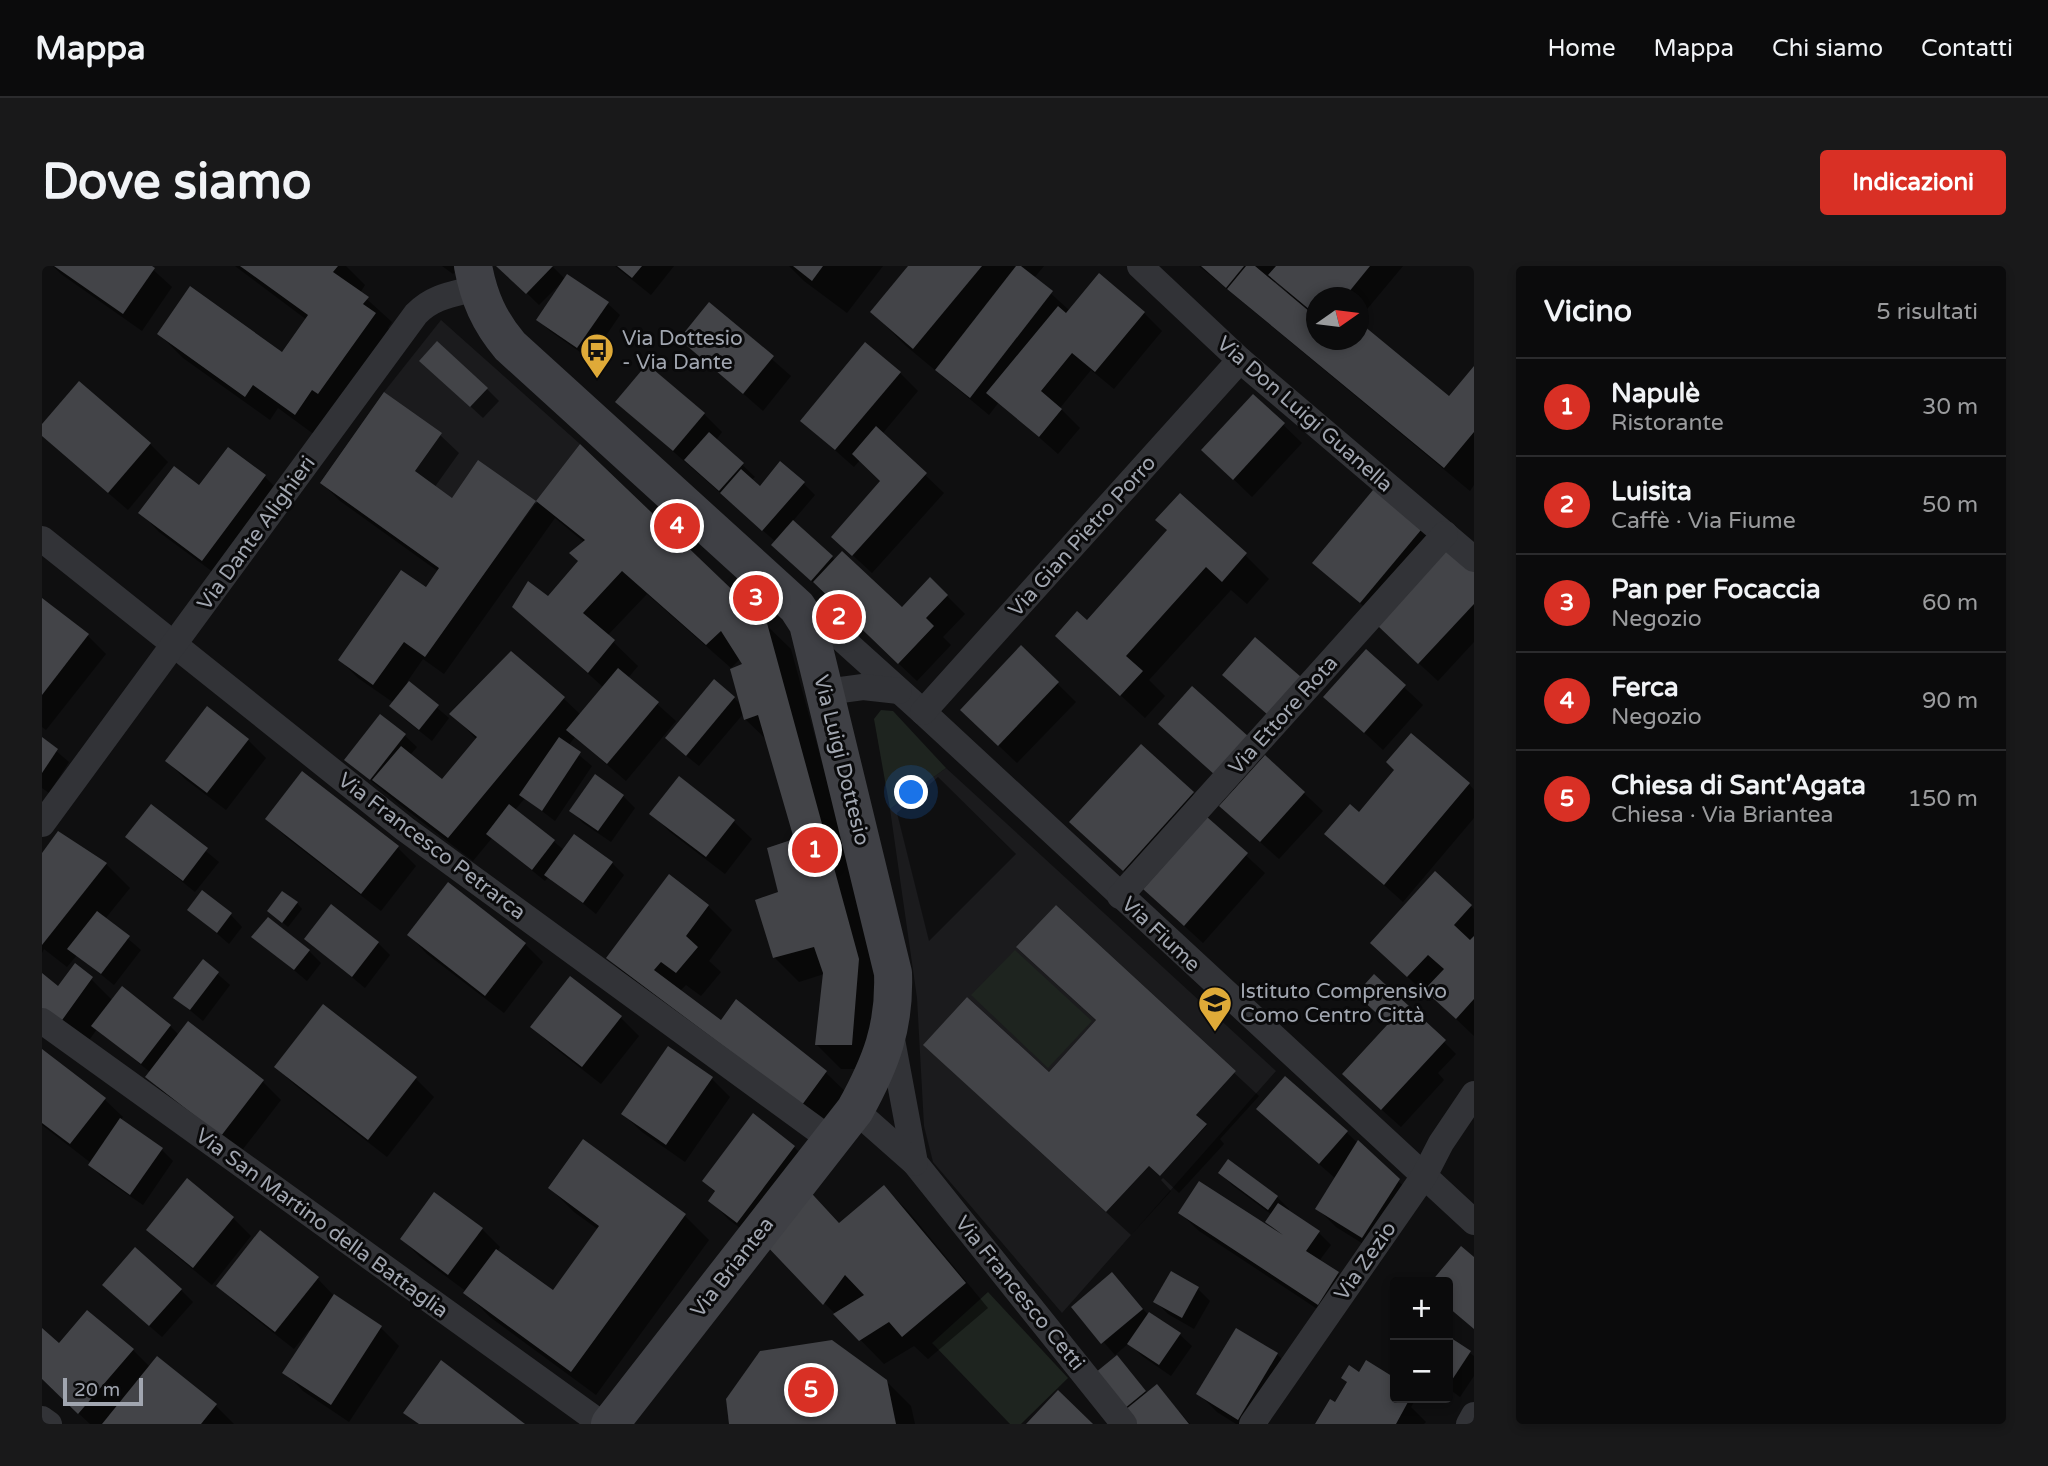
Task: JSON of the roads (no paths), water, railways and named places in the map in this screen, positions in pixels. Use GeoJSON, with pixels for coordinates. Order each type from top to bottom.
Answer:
{"type":"FeatureCollection","features":[{"type":"Feature","properties":{"kind":"main road","name":"Via Luigi Dottesio"},"geometry":{"type":"LineString","coordinates":[[475,277],[485,311],[510,346],[797,607],[808,624],[891,962],[894,1004],[890,1028],[869,1084],[855,1110]]}},
{"type":"Feature","properties":{"kind":"main road","name":"Via Briantea"},"geometry":{"type":"LineString","coordinates":[[610,1424],[855,1110]]}},
{"type":"Feature","properties":{"kind":"street","name":"Via Don Luigi Guanella"},"geometry":{"type":"LineString","coordinates":[[1140,266],[1240,360],[1474,559]]}},
{"type":"Feature","properties":{"kind":"street","name":"Via Dante Alighieri"},"geometry":{"type":"LineString","coordinates":[[42,824],[416,314],[425,305],[475,277]]}},
{"type":"Feature","properties":{"kind":"street","name":"Via Gian Pietro Porro"},"geometry":{"type":"LineString","coordinates":[[923,712],[1240,360]]}},
{"type":"Feature","properties":{"kind":"street","name":"Via Ettore Rota"},"geometry":{"type":"LineString","coordinates":[[1120,896],[1445,534]]}},
{"type":"Feature","properties":{"kind":"street","name":"Via Francesco Petrarca"},"geometry":{"type":"LineString","coordinates":[[42,539],[405,829],[831,1140]]}},
{"type":"Feature","properties":{"kind":"street","name":"Via Fiume"},"geometry":{"type":"LineString","coordinates":[[797,607],[832,630],[900,691],[1474,1222]]}},
{"type":"Feature","properties":{"kind":"street"},"geometry":{"type":"LineString","coordinates":[[826,692],[863,687],[900,691]]}},
{"type":"Feature","properties":{"kind":"street","name":"Via San Martino della Battaglia"},"geometry":{"type":"LineString","coordinates":[[42,1021],[602,1424]]}},
{"type":"Feature","properties":{"kind":"street","name":"Via Francesco Cetti"},"geometry":{"type":"LineString","coordinates":[[890,1028],[915,1163]]}},
{"type":"Feature","properties":{"kind":"street","name":"Via Zezio"},"geometry":{"type":"LineString","coordinates":[[1252,1424],[1424,1176],[1441,1143],[1474,1094]]}},
{"type":"Feature","properties":{"kind":"street","name":"Via Francesco Cetti"},"geometry":{"type":"LineString","coordinates":[[855,1110],[915,1163],[1124,1424]]}},
{"type":"Feature","properties":{"kind":"street"},"geometry":{"type":"LineString","coordinates":[[1469,1424],[1474,1415]]}},
{"type":"Feature","properties":{"kind":"street"},"geometry":{"type":"LineString","coordinates":[[42,1419],[49,1424]]}},
{"type":"Feature","properties":{"kind":"place","name":"Via Dottesio - Via Dante"},"geometry":{"type":"Point","coordinates":[597,380]}},
{"type":"Feature","properties":{"kind":"place","name":"Ferca"},"geometry":{"type":"Point","coordinates":[677,526]}},
{"type":"Feature","properties":{"kind":"place","name":"Pan per Focaccia"},"geometry":{"type":"Point","coordinates":[756,598]}},
{"type":"Feature","properties":{"kind":"place","name":"Luisita"},"geometry":{"type":"Point","coordinates":[839,617]}},
{"type":"Feature","properties":{"kind":"place","name":"Napulè"},"geometry":{"type":"Point","coordinates":[815,850]}},
{"type":"Feature","properties":{"kind":"place","name":"Istituto Comprensivo Como Centro Città"},"geometry":{"type":"Point","coordinates":[1215,1033]}},
{"type":"Feature","properties":{"kind":"place","name":"Chiesa di Sant'Agata"},"geometry":{"type":"Point","coordinates":[811,1390]}}]}
